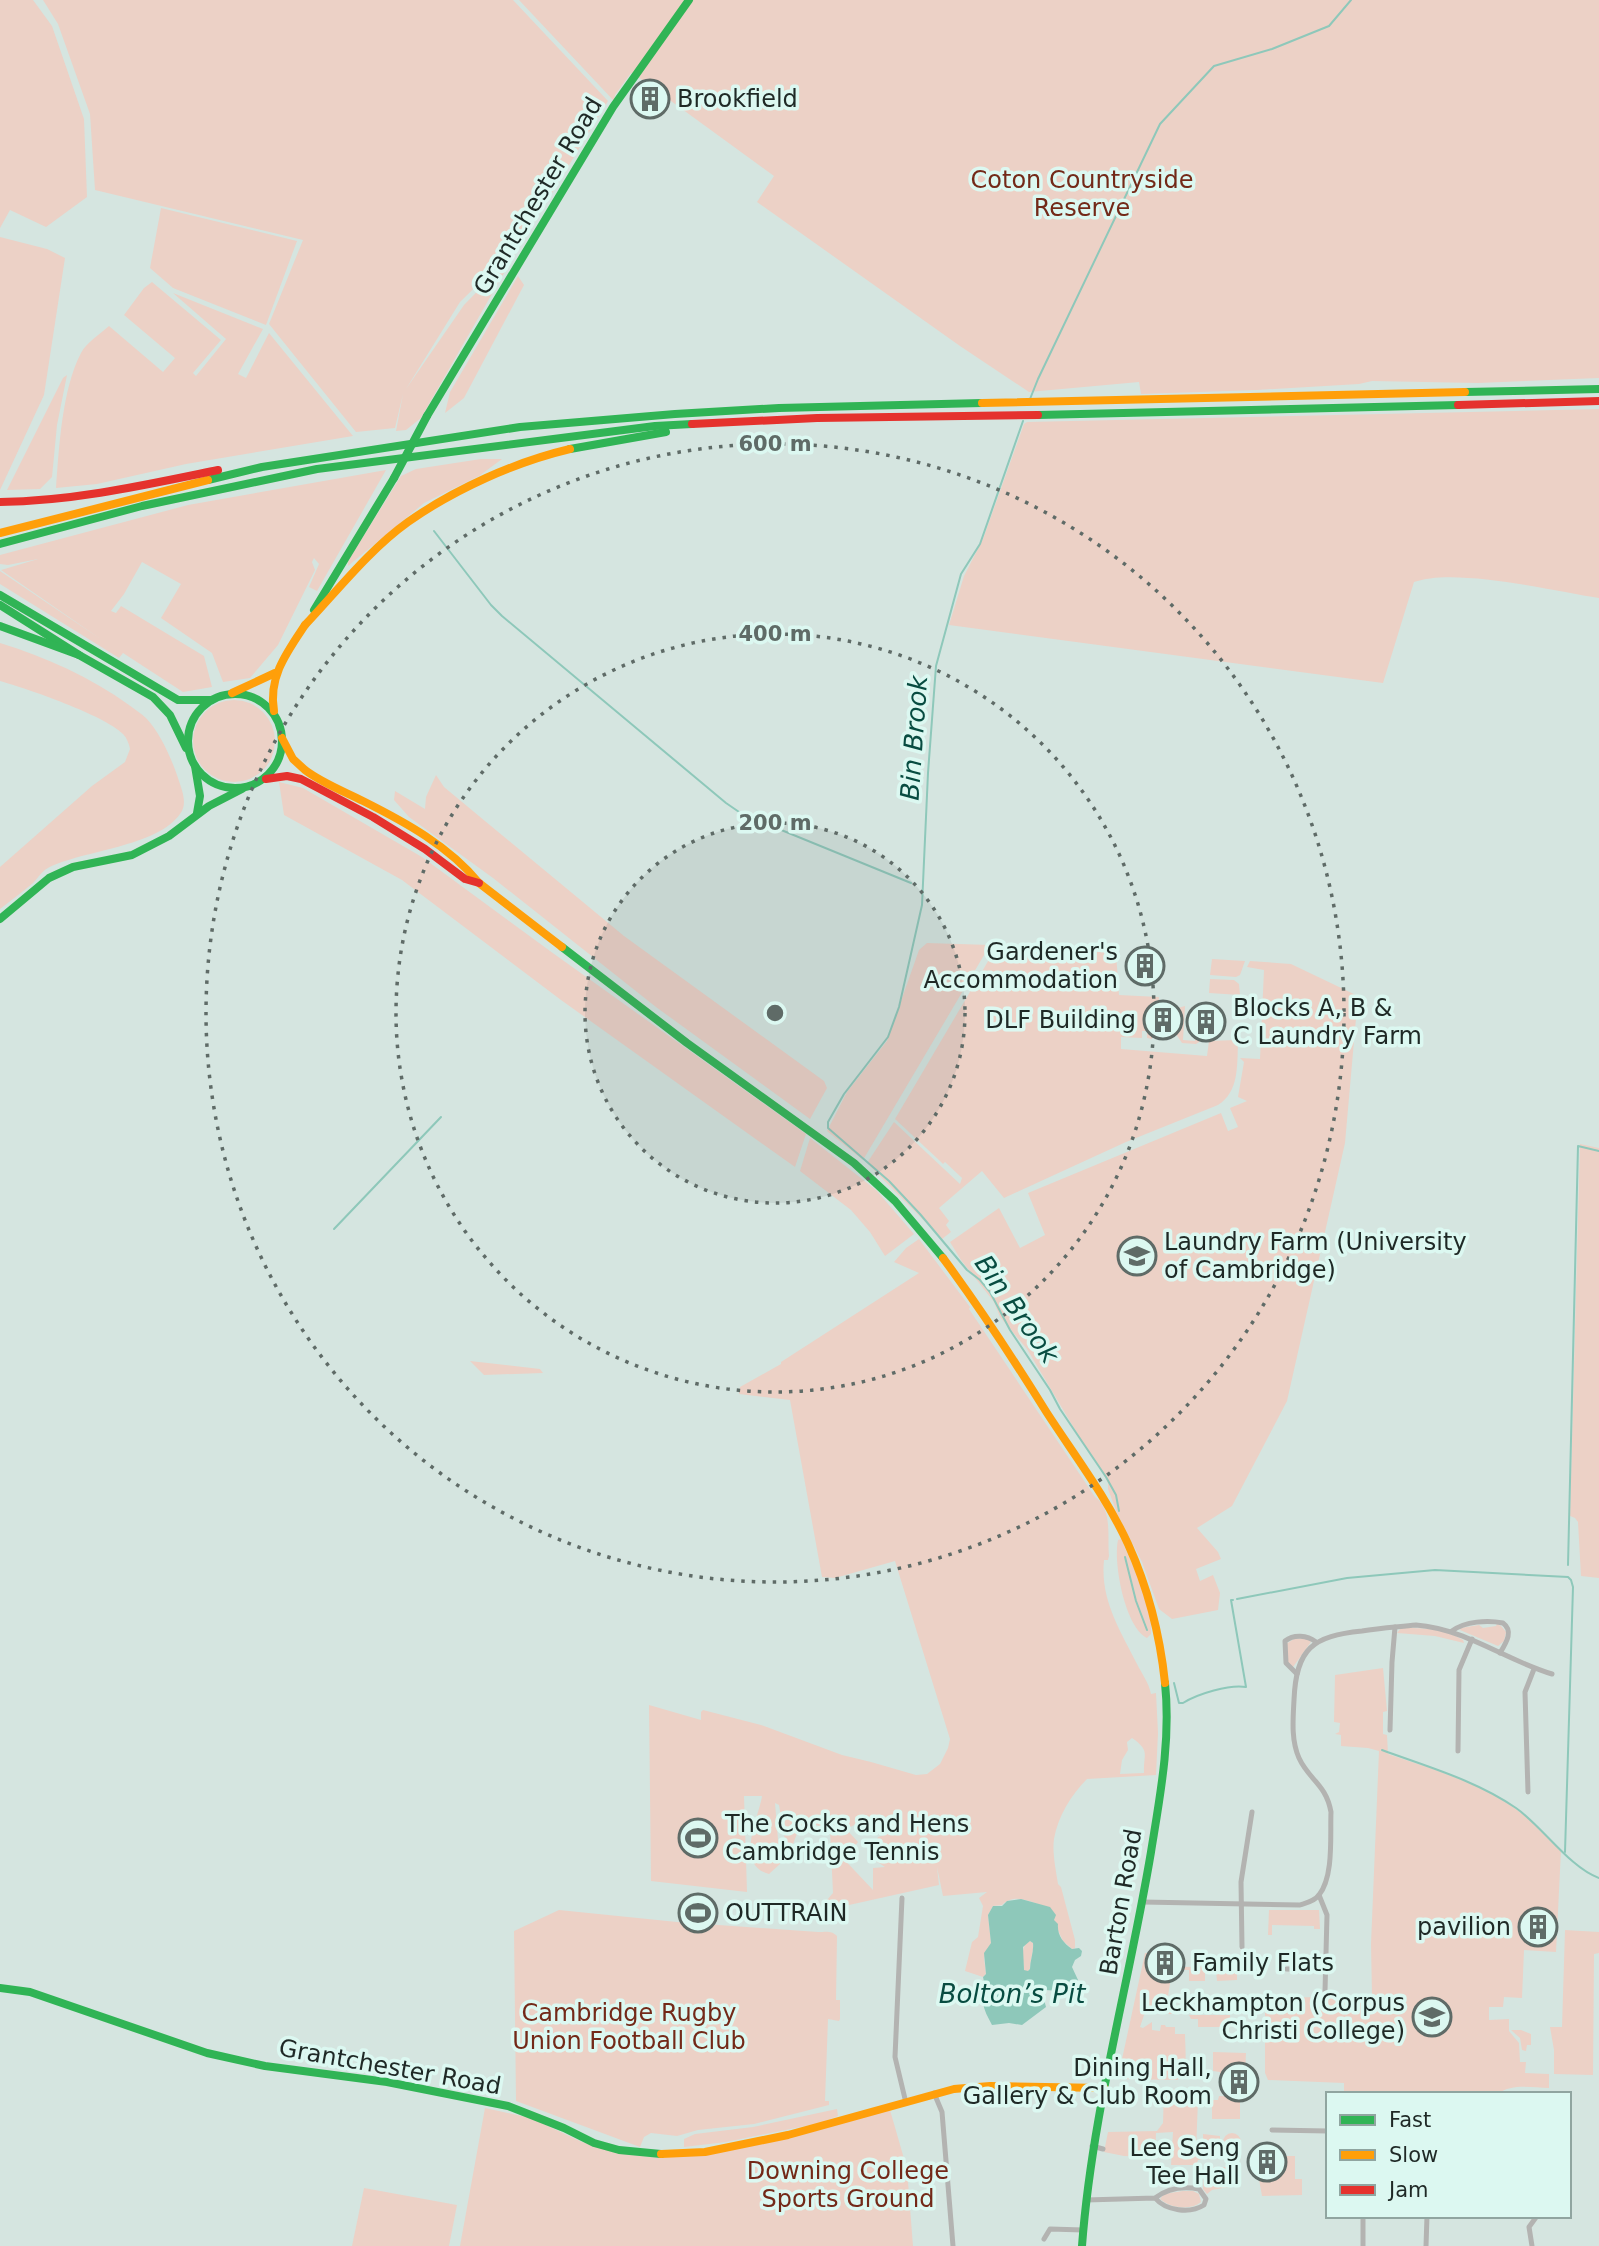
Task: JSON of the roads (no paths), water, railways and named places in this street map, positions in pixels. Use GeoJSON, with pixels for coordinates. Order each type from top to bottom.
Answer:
{"type":"FeatureCollection","features":[{"type":"Feature","properties":{"kind":"main road","name":"Grantchester Road"},"geometry":{"type":"LineString","coordinates":[[305,625],[613,107],[689,0]]}},
{"type":"Feature","properties":{"kind":"main road"},"geometry":{"type":"LineString","coordinates":[[0,533],[262,467],[520,427],[779,408],[1599,389]]}},
{"type":"Feature","properties":{"kind":"main road"},"geometry":{"type":"LineString","coordinates":[[0,544],[164,501],[317,469],[654,426],[762,420],[1599,401]]}},
{"type":"Feature","properties":{"kind":"main road"},"geometry":{"type":"LineString","coordinates":[[480,883],[471,870],[412,829],[300,767],[290,755],[282,738],[271,700],[275,673],[305,625],[372,553],[408,522],[484,478],[526,461],[568,449],[655,433],[762,420]]}},
{"type":"Feature","properties":{"kind":"main road"},"geometry":{"type":"LineString","coordinates":[[0,502],[41,502],[81,497],[230,467],[262,467]]}},
{"type":"Feature","properties":{"kind":"main road"},"geometry":{"type":"LineString","coordinates":[[0,595],[178,700],[213,700]]}},
{"type":"Feature","properties":{"kind":"main road"},"geometry":{"type":"LineString","coordinates":[[0,606],[159,702],[170,715],[201,775],[216,785],[242,789]]}},
{"type":"Feature","properties":{"kind":"main road"},"geometry":{"type":"LineString","coordinates":[[0,626],[79,655]]}},
{"type":"Feature","properties":{"kind":"main road"},"geometry":{"type":"LineString","coordinates":[[190,755],[188,743],[191,723],[201,709],[213,700],[275,673]]}},
{"type":"Feature","properties":{"kind":"main road"},"geometry":{"type":"LineString","coordinates":[[228,695],[244,695],[257,699],[276,717]]}},
{"type":"Feature","properties":{"kind":"main road"},"geometry":{"type":"LineString","coordinates":[[263,779],[278,761],[282,738]]}},
{"type":"Feature","properties":{"kind":"main road"},"geometry":{"type":"LineString","coordinates":[[195,766],[201,797],[196,816]]}},
{"type":"Feature","properties":{"kind":"main road"},"geometry":{"type":"LineString","coordinates":[[0,919],[49,878],[73,867],[132,855],[169,836],[209,806],[242,789],[263,779],[287,776],[301,779],[373,817],[465,878],[480,883]]}},
{"type":"Feature","properties":{"kind":"main road","name":"Barton Road"},"geometry":{"type":"LineString","coordinates":[[480,883],[601,979],[819,1136],[893,1199],[938,1250],[1007,1351],[1120,1529],[1135,1561],[1160,1647],[1167,1714],[1164,1770],[1143,1902],[1108,2085],[1092,2146],[1082,2246]]}},
{"type":"Feature","properties":{"kind":"main road","name":"Grantchester Road"},"geometry":{"type":"LineString","coordinates":[[0,1988],[30,1992],[206,2053],[265,2066],[387,2082],[508,2106],[594,2143],[667,2155],[705,2152],[788,2135],[954,2089],[1108,2085]]}},
{"type":"Feature","properties":{"kind":"street"},"geometry":{"type":"LineString","coordinates":[[1452,1631],[1468,1624],[1503,1623],[1507,1626],[1508,1639],[1500,1653]]}},
{"type":"Feature","properties":{"kind":"street"},"geometry":{"type":"LineString","coordinates":[[1143,1902],[1300,1905],[1319,1895],[1328,1879],[1331,1812],[1326,1796],[1300,1760],[1293,1731],[1297,1674],[1304,1654],[1316,1642],[1341,1633],[1416,1625],[1452,1631],[1534,1669],[1552,1674]]}},
{"type":"Feature","properties":{"kind":"street"},"geometry":{"type":"LineString","coordinates":[[1390,1730],[1395,1627]]}},
{"type":"Feature","properties":{"kind":"street"},"geometry":{"type":"LineString","coordinates":[[1297,1674],[1286,1663],[1285,1641],[1291,1637],[1308,1636],[1316,1642]]}},
{"type":"Feature","properties":{"kind":"street"},"geometry":{"type":"LineString","coordinates":[[1458,1751],[1459,1670],[1472,1639]]}},
{"type":"Feature","properties":{"kind":"street"},"geometry":{"type":"LineString","coordinates":[[1528,1792],[1525,1692],[1534,1669]]}},
{"type":"Feature","properties":{"kind":"street"},"geometry":{"type":"LineString","coordinates":[[1242,1947],[1241,1882],[1248,1822],[1252,1812]]}},
{"type":"Feature","properties":{"kind":"street"},"geometry":{"type":"LineString","coordinates":[[1319,1895],[1327,1915],[1325,1991]]}},
{"type":"Feature","properties":{"kind":"street"},"geometry":{"type":"LineString","coordinates":[[902,1898],[895,2057],[906,2103]]}},
{"type":"Feature","properties":{"kind":"street"},"geometry":{"type":"LineString","coordinates":[[1292,1971],[1325,1970]]}},
{"type":"Feature","properties":{"kind":"street"},"geometry":{"type":"LineString","coordinates":[[934,2093],[942,2112],[953,2246]]}},
{"type":"Feature","properties":{"kind":"street"},"geometry":{"type":"LineString","coordinates":[[1272,2130],[1326,2131]]}},
{"type":"Feature","properties":{"kind":"street"},"geometry":{"type":"LineString","coordinates":[[1092,2146],[1103,2149]]}},
{"type":"Feature","properties":{"kind":"street"},"geometry":{"type":"LineString","coordinates":[[1086,2200],[1155,2199],[1168,2208],[1192,2209],[1204,2205],[1206,2199],[1199,2189],[1191,2188],[1163,2192],[1155,2199]]}},
{"type":"Feature","properties":{"kind":"street"},"geometry":{"type":"LineString","coordinates":[[1363,2218],[1363,2246]]}},
{"type":"Feature","properties":{"kind":"street"},"geometry":{"type":"LineString","coordinates":[[1426,2218],[1426,2246]]}},
{"type":"Feature","properties":{"kind":"street"},"geometry":{"type":"LineString","coordinates":[[1532,2246],[1530,2227],[1537,2218]]}},
{"type":"Feature","properties":{"kind":"street"},"geometry":{"type":"LineString","coordinates":[[1044,2239],[1050,2229],[1083,2230]]}},
{"type":"Feature","properties":{"kind":"water","name":"Bolton’s Pit"},"geometry":{"type":"Polygon","coordinates":[[[1021,1899],[1050,1907],[1056,1915],[1054,1920],[1058,1924],[1058,1932],[1063,1941],[1072,1949],[1079,1948],[1082,1951],[1072,1967],[1078,1980],[1076,1986],[1060,1991],[1045,1990],[1043,1996],[1046,2007],[1022,2025],[992,2025],[985,2011],[983,1998],[983,1977],[986,1974],[984,1953],[991,1943],[988,1915],[993,1906],[1002,1906],[1007,1901],[1021,1899]],[[1030,1941],[1023,1947],[1024,1970],[1030,1969],[1033,1943],[1030,1941]]]}},
{"type":"Feature","properties":{"kind":"waterway","name":"Bin Brook"},"geometry":{"type":"LineString","coordinates":[[1030,399],[1160,124],[1214,66],[1272,49],[1329,26],[1351,0]]}},
{"type":"Feature","properties":{"kind":"waterway","name":"Bin Brook"},"geometry":{"type":"LineString","coordinates":[[1023,421],[980,544],[961,574],[936,666],[922,905],[899,1007],[888,1037],[844,1094],[828,1122],[828,1128],[889,1181],[967,1270],[990,1292],[1010,1330],[1106,1477],[1116,1495],[1119,1511]]}},
{"type":"Feature","properties":{"kind":"waterway"},"geometry":{"type":"LineString","coordinates":[[434,531],[502,616],[726,803],[742,814],[911,883]]}},
{"type":"Feature","properties":{"kind":"waterway"},"geometry":{"type":"LineString","coordinates":[[334,1229],[441,1117]]}},
{"type":"Feature","properties":{"kind":"waterway"},"geometry":{"type":"LineString","coordinates":[[1568,1565],[1578,1146],[1599,1151]]}},
{"type":"Feature","properties":{"kind":"waterway","name":"Bin Brook"},"geometry":{"type":"LineString","coordinates":[[1125,1557],[1136,1601],[1147,1630]]}},
{"type":"Feature","properties":{"kind":"waterway"},"geometry":{"type":"LineString","coordinates":[[1237,1599],[1347,1578],[1435,1570],[1568,1577],[1573,1587],[1565,1852]]}},
{"type":"Feature","properties":{"kind":"waterway","name":"Bin Brook"},"geometry":{"type":"LineString","coordinates":[[1174,1683],[1179,1703],[1214,1690],[1246,1687],[1233,1600]]}},
{"type":"Feature","properties":{"kind":"waterway","name":"Bin Brook"},"geometry":{"type":"LineString","coordinates":[[1382,1750],[1451,1775],[1500,1798],[1526,1816],[1577,1865],[1599,1878]]}},
{"type":"Feature","properties":{"kind":"place","name":"Brookfield"},"geometry":{"type":"Point","coordinates":[650,99]}},
{"type":"Feature","properties":{"kind":"place","name":"Gardener's Accommodation"},"geometry":{"type":"Point","coordinates":[1145,966]}},
{"type":"Feature","properties":{"kind":"place","name":"DLF Building"},"geometry":{"type":"Point","coordinates":[1163,1020]}},
{"type":"Feature","properties":{"kind":"place","name":"Blocks A, B & C Laundry Farm"},"geometry":{"type":"Point","coordinates":[1206,1022]}},
{"type":"Feature","properties":{"kind":"place","name":"Laundry Farm (University of Cambridge)"},"geometry":{"type":"Point","coordinates":[1137,1256]}},
{"type":"Feature","properties":{"kind":"place","name":"The Cocks and Hens Cambridge Tennis"},"geometry":{"type":"Point","coordinates":[698,1838]}},
{"type":"Feature","properties":{"kind":"place","name":"OUTTRAIN"},"geometry":{"type":"Point","coordinates":[698,1913]}},
{"type":"Feature","properties":{"kind":"place","name":"pavilion"},"geometry":{"type":"Point","coordinates":[1538,1927]}},
{"type":"Feature","properties":{"kind":"place","name":"Family Flats"},"geometry":{"type":"Point","coordinates":[1165,1963]}},
{"type":"Feature","properties":{"kind":"place","name":"Leckhampton (Corpus Christi College)"},"geometry":{"type":"Point","coordinates":[1432,2017]}},
{"type":"Feature","properties":{"kind":"place","name":"Dining Hall, Gallery & Club Room"},"geometry":{"type":"Point","coordinates":[1239,2082]}},
{"type":"Feature","properties":{"kind":"place","name":"Lee Seng Tee Hall"},"geometry":{"type":"Point","coordinates":[1267,2162]}},
{"type":"Feature","properties":{"kind":"park label","name":"Coton Countryside Reserve"},"geometry":{"type":"Point","coordinates":[1082,194]}},
{"type":"Feature","properties":{"kind":"park label","name":"Cambridge Rugby Union Football Club"},"geometry":{"type":"Point","coordinates":[629,2027]}},
{"type":"Feature","properties":{"kind":"park label","name":"Downing College Sports Ground"},"geometry":{"type":"Point","coordinates":[848,2185]}}]}
